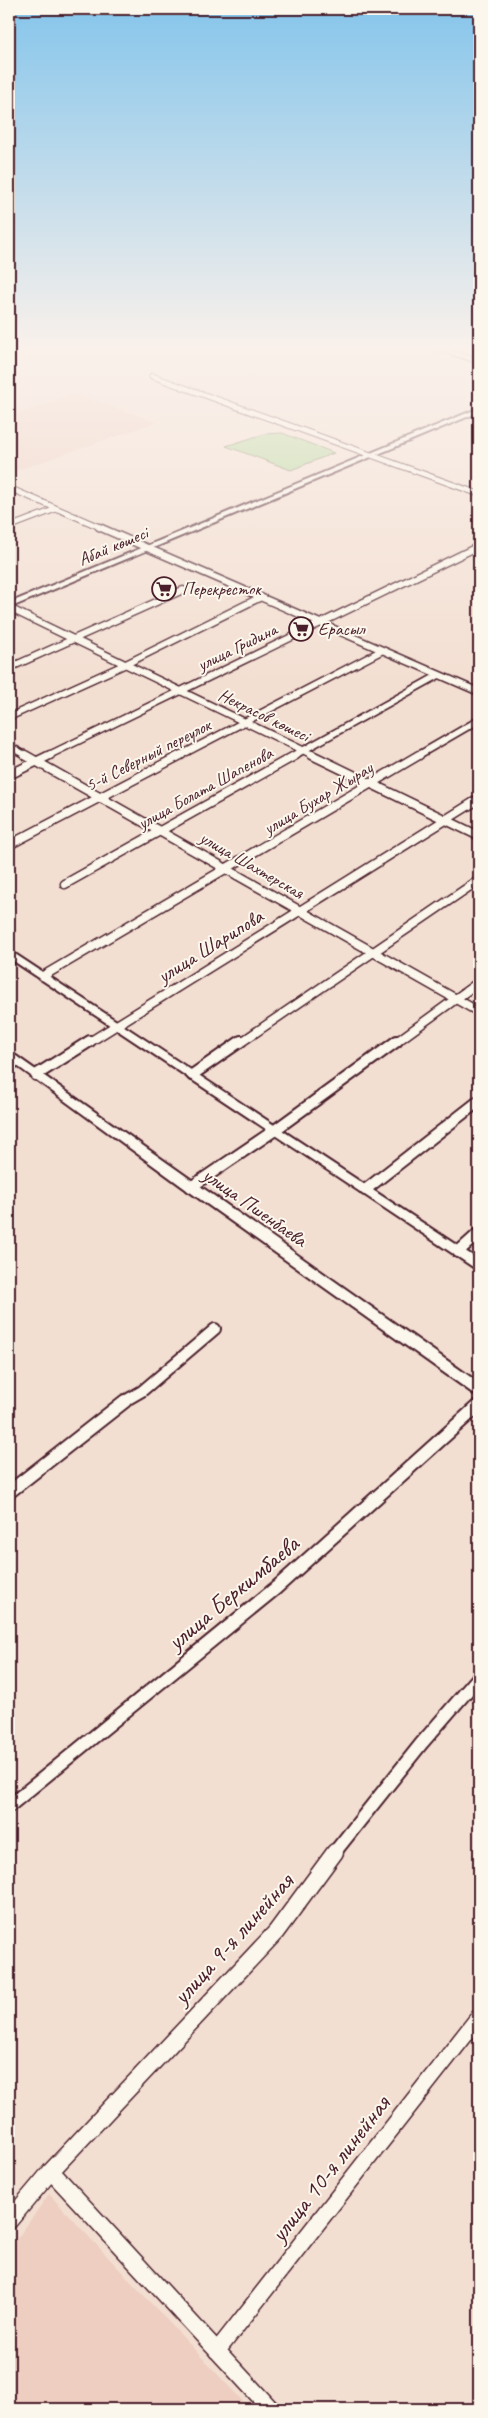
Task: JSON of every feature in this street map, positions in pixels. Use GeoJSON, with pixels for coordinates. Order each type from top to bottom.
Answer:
{"type":"FeatureCollection","features":[{"type":"Feature","properties":{"kind":"main road","name":"Абай көшесі"},"geometry":{"type":"LineString","coordinates":[[9,607],[361,459]]}},
{"type":"Feature","properties":{"kind":"street"},"geometry":{"type":"LineString","coordinates":[[381,459],[479,494]]}},
{"type":"Feature","properties":{"kind":"street"},"geometry":{"type":"LineString","coordinates":[[9,488],[145,549],[261,597],[381,651],[479,692]]}},
{"type":"Feature","properties":{"kind":"street"},"geometry":{"type":"LineString","coordinates":[[9,527],[56,508]]}},
{"type":"Feature","properties":{"kind":"street","name":"улица Гридина"},"geometry":{"type":"LineString","coordinates":[[9,775],[479,546]]}},
{"type":"Feature","properties":{"kind":"street"},"geometry":{"type":"LineString","coordinates":[[9,668],[183,590]]}},
{"type":"Feature","properties":{"kind":"street"},"geometry":{"type":"LineString","coordinates":[[9,717],[126,664],[261,597]]}},
{"type":"Feature","properties":{"kind":"street","name":"Некрасов көшесі"},"geometry":{"type":"LineString","coordinates":[[9,607],[479,836]]}},
{"type":"Feature","properties":{"kind":"street","name":"5-й Северный переулок"},"geometry":{"type":"LineString","coordinates":[[9,845],[381,651]]}},
{"type":"Feature","properties":{"kind":"street","name":"улица Болата Шапенова"},"geometry":{"type":"LineString","coordinates":[[65,884],[440,675]]}},
{"type":"Feature","properties":{"kind":"street","name":"улица Бухар Жырау"},"geometry":{"type":"LineString","coordinates":[[43,976],[479,720]]}},
{"type":"Feature","properties":{"kind":"street","name":"улица Шахтерская"},"geometry":{"type":"LineString","coordinates":[[9,746],[479,1012]]}},
{"type":"Feature","properties":{"kind":"street","name":"улица Шарипова"},"geometry":{"type":"LineString","coordinates":[[36,1075],[479,799]]}},
{"type":"Feature","properties":{"kind":"street"},"geometry":{"type":"LineString","coordinates":[[192,1075],[479,880]]}},
{"type":"Feature","properties":{"kind":"street"},"geometry":{"type":"LineString","coordinates":[[9,953],[479,1266]]}},
{"type":"Feature","properties":{"kind":"street"},"geometry":{"type":"LineString","coordinates":[[191,1187],[275,1130],[479,982]]}},
{"type":"Feature","properties":{"kind":"street","name":"улица Пшенбаева"},"geometry":{"type":"LineString","coordinates":[[9,1055],[191,1187],[479,1390]]}},
{"type":"Feature","properties":{"kind":"street"},"geometry":{"type":"LineString","coordinates":[[365,1190],[479,1101]]}},
{"type":"Feature","properties":{"kind":"street"},"geometry":{"type":"LineString","coordinates":[[458,1252],[479,1233]]}},
{"type":"Feature","properties":{"kind":"street"},"geometry":{"type":"LineString","coordinates":[[9,1492],[128,1398],[142,1391],[215,1329]]}},
{"type":"Feature","properties":{"kind":"street","name":"улица Беркимбаева"},"geometry":{"type":"LineString","coordinates":[[9,1806],[276,1588],[479,1405]]}},
{"type":"Feature","properties":{"kind":"street","name":"улица 9-я линейная"},"geometry":{"type":"LineString","coordinates":[[9,2221],[51,2171],[276,1932],[354,1826],[479,1677]]}},
{"type":"Feature","properties":{"kind":"street","name":"улица 10-я линейная"},"geometry":{"type":"LineString","coordinates":[[217,2351],[479,2017]]}},
{"type":"Feature","properties":{"kind":"street"},"geometry":{"type":"LineString","coordinates":[[51,2171],[271,2409]]}},
{"type":"Feature","properties":{"kind":"shaded area"},"geometry":{"type":"Polygon","coordinates":[[[9,459],[50,459],[9,473],[9,459]]]}},
{"type":"Feature","properties":{"kind":"shaded area"},"geometry":{"type":"Polygon","coordinates":[[[49,2194],[250,2409],[9,2409],[9,2250],[49,2194]]]}},
{"type":"Feature","properties":{"kind":"green space"},"geometry":{"type":"Polygon","coordinates":[[[261,459],[319,459],[291,470],[261,459]]]}},
{"type":"Feature","properties":{"kind":"place","name":"Перекресток"},"geometry":{"type":"Point","coordinates":[164,589]}},
{"type":"Feature","properties":{"kind":"place","name":"Ерасыл"},"geometry":{"type":"Point","coordinates":[301,629]}}]}
